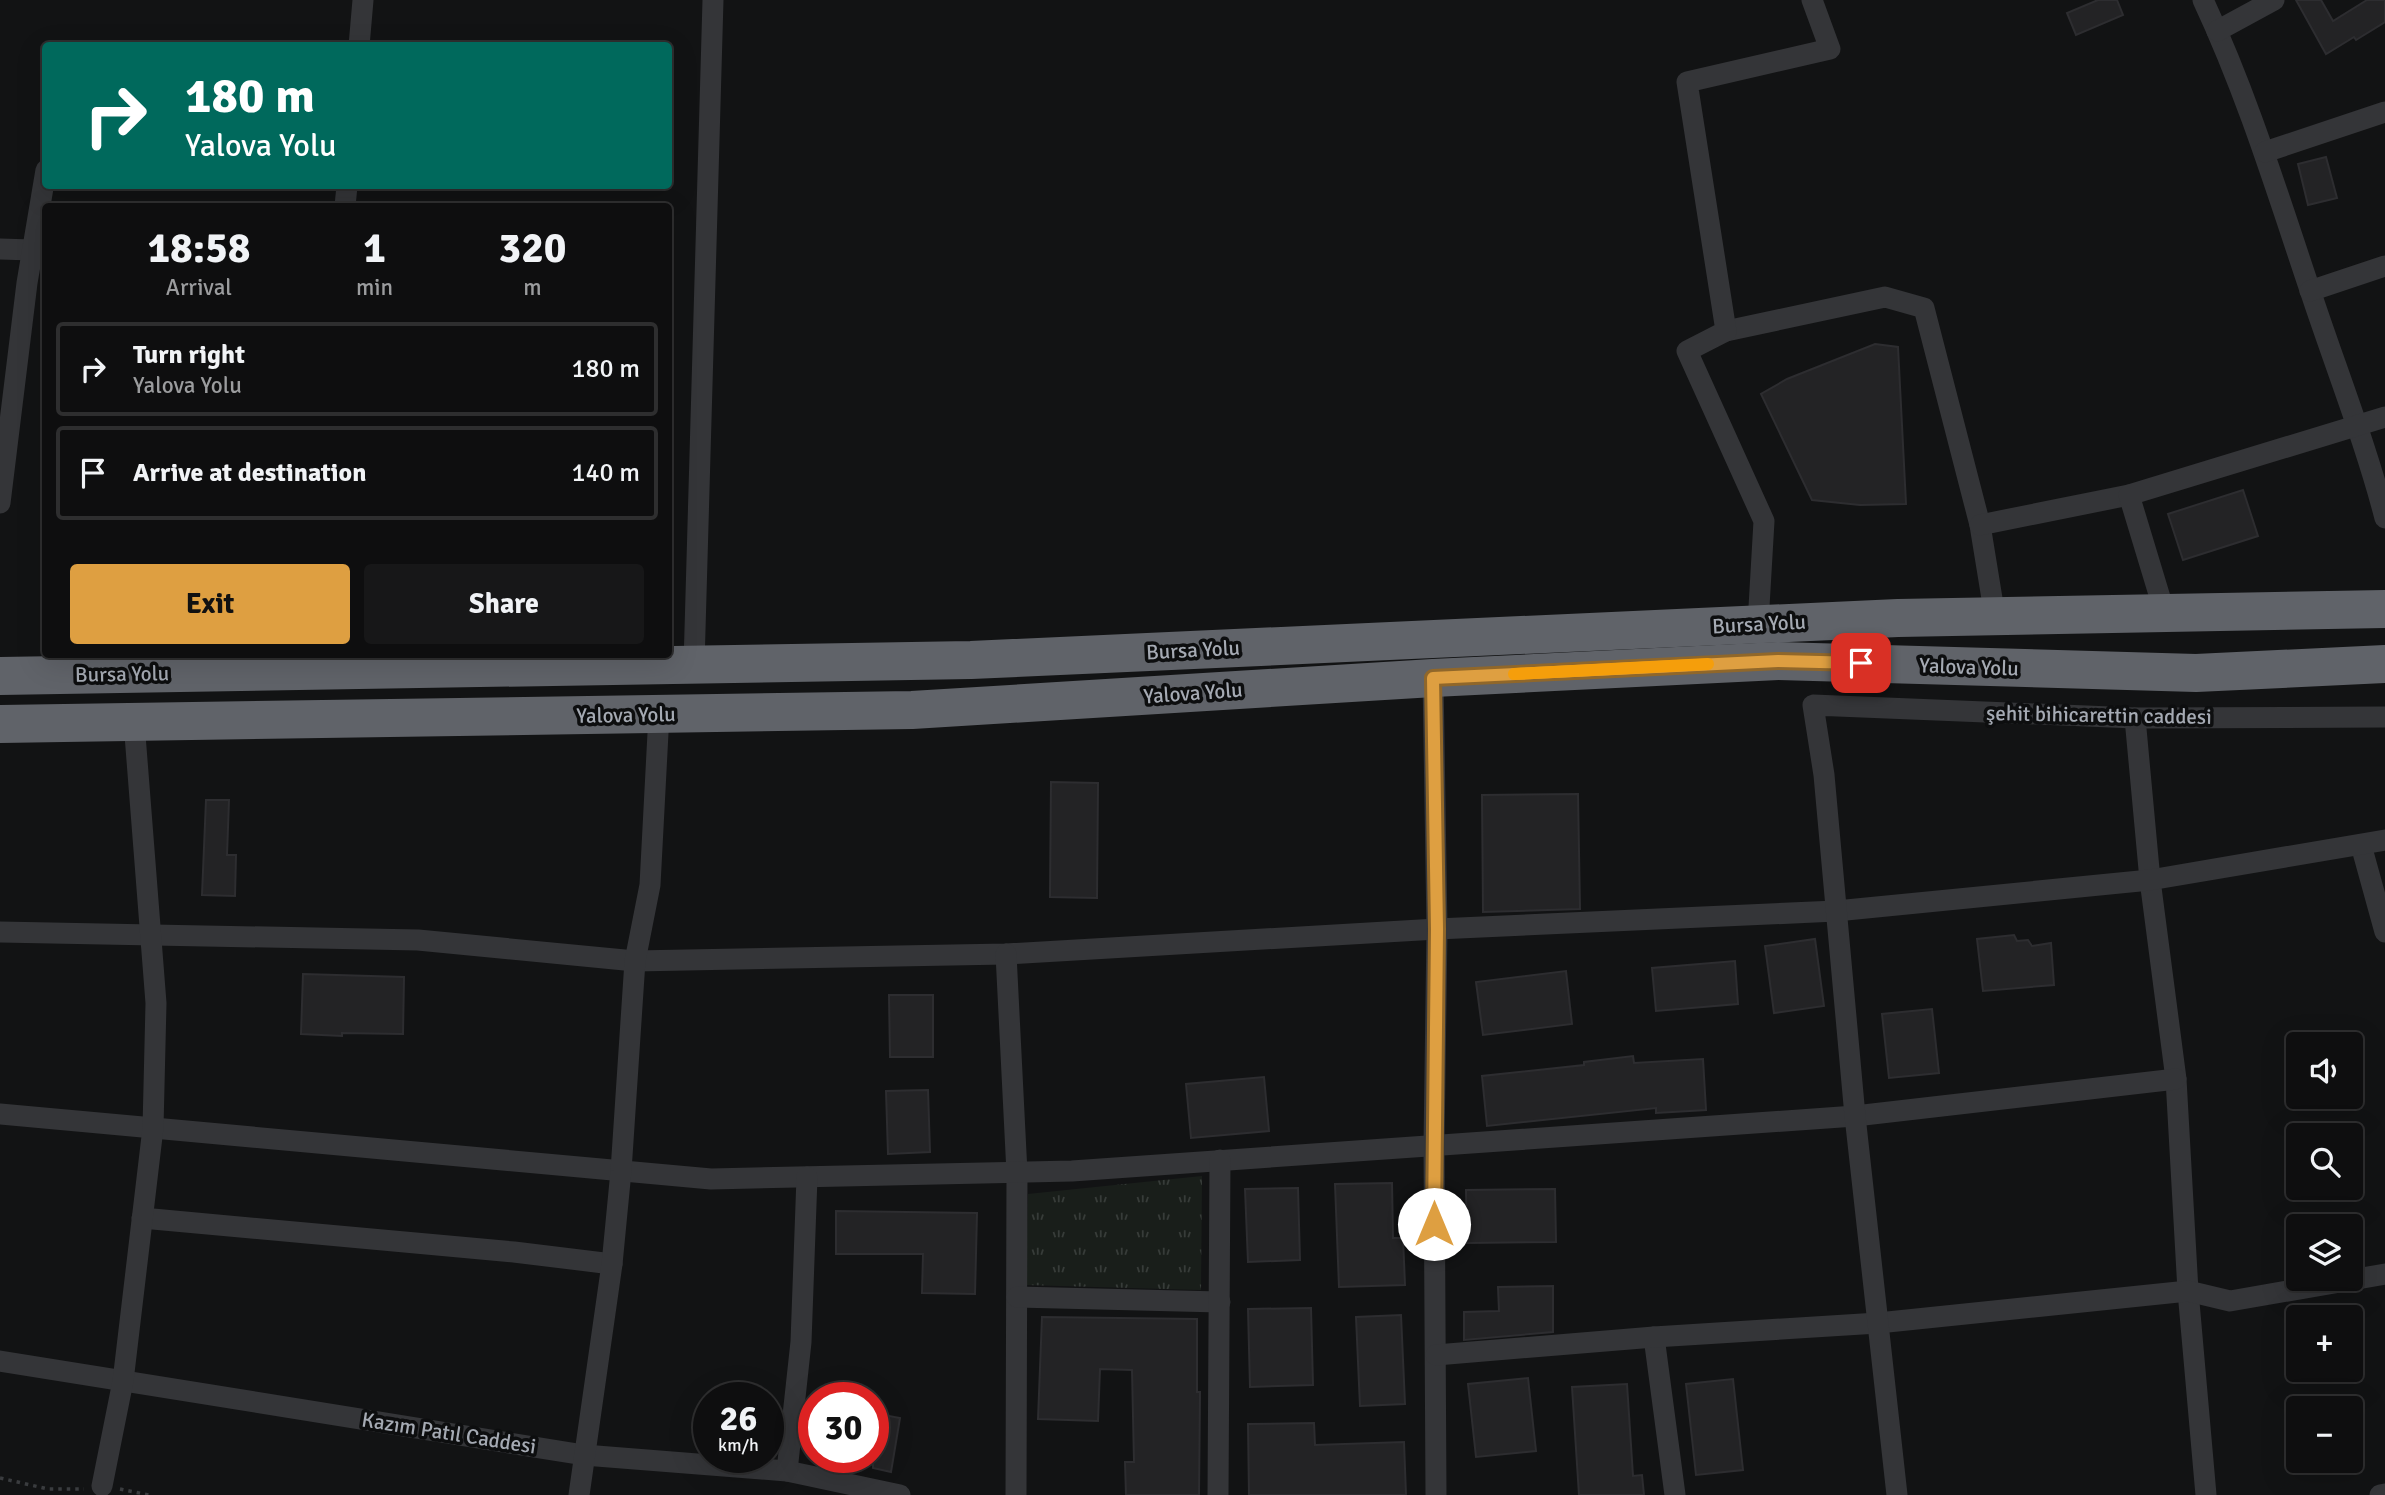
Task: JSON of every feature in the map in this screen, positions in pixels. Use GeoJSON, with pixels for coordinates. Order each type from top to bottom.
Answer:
{"type":"FeatureCollection","features":[{"type":"Feature","properties":{"kind":"highway","name":"Bursa Yolu"},"geometry":{"type":"LineString","coordinates":[[0,676],[971,660],[1758,624],[2385,609]]}},
{"type":"Feature","properties":{"kind":"highway","name":"Yalova Yolu"},"geometry":{"type":"LineString","coordinates":[[0,724],[912,710],[1433,678],[1778,661],[2196,673],[2385,664]]}},
{"type":"Feature","properties":{"kind":"street"},"geometry":{"type":"LineString","coordinates":[[359,42],[363,0]]}},
{"type":"Feature","properties":{"kind":"street"},"geometry":{"type":"LineString","coordinates":[[694,665],[713,0]]}},
{"type":"Feature","properties":{"kind":"street"},"geometry":{"type":"LineString","coordinates":[[1726,331],[1687,82],[1830,49],[1812,0]]}},
{"type":"Feature","properties":{"kind":"street"},"geometry":{"type":"LineString","coordinates":[[2203,0],[2265,152],[2373,473],[2385,519]]}},
{"type":"Feature","properties":{"kind":"street"},"geometry":{"type":"LineString","coordinates":[[2217,31],[2274,0]]}},
{"type":"Feature","properties":{"kind":"street"},"geometry":{"type":"LineString","coordinates":[[2265,152],[2385,111]]}},
{"type":"Feature","properties":{"kind":"street"},"geometry":{"type":"LineString","coordinates":[[0,503],[6,398],[43,189]]}},
{"type":"Feature","properties":{"kind":"street"},"geometry":{"type":"LineString","coordinates":[[0,249],[32,250]]}},
{"type":"Feature","properties":{"kind":"street"},"geometry":{"type":"LineString","coordinates":[[2310,291],[2385,266]]}},
{"type":"Feature","properties":{"kind":"street"},"geometry":{"type":"LineString","coordinates":[[1758,624],[1764,521],[1687,351],[1726,331],[1885,297],[1924,308],[1980,525],[1995,617]]}},
{"type":"Feature","properties":{"kind":"street"},"geometry":{"type":"LineString","coordinates":[[1980,525],[2129,495],[2385,417]]}},
{"type":"Feature","properties":{"kind":"street"},"geometry":{"type":"LineString","coordinates":[[2129,495],[2165,614]]}},
{"type":"Feature","properties":{"kind":"street"},"geometry":{"type":"LineString","coordinates":[[1433,678],[1437,929],[1434,1144],[1436,1495]]}},
{"type":"Feature","properties":{"kind":"street","name":"şehit bihicarettin caddesi"},"geometry":{"type":"LineString","coordinates":[[1836,911],[1824,775],[1813,705],[2135,718],[2385,717]]}},
{"type":"Feature","properties":{"kind":"street"},"geometry":{"type":"LineString","coordinates":[[579,1495],[612,1264],[635,961],[650,885],[659,714]]}},
{"type":"Feature","properties":{"kind":"street"},"geometry":{"type":"LineString","coordinates":[[2135,718],[2150,880],[2176,1079],[2188,1291],[2206,1495]]}},
{"type":"Feature","properties":{"kind":"street"},"geometry":{"type":"LineString","coordinates":[[102,1486],[122,1381],[153,1128],[156,1003],[134,722]]}},
{"type":"Feature","properties":{"kind":"street"},"geometry":{"type":"LineString","coordinates":[[0,932],[418,940],[635,961],[1006,954],[1437,929],[1836,911],[2150,880],[2385,840]]}},
{"type":"Feature","properties":{"kind":"street"},"geometry":{"type":"LineString","coordinates":[[2361,845],[2385,932]]}},
{"type":"Feature","properties":{"kind":"street"},"geometry":{"type":"LineString","coordinates":[[1836,911],[1855,1116],[1898,1495]]}},
{"type":"Feature","properties":{"kind":"street"},"geometry":{"type":"LineString","coordinates":[[1006,954],[1017,1172],[1016,1495]]}},
{"type":"Feature","properties":{"kind":"street"},"geometry":{"type":"LineString","coordinates":[[0,1114],[711,1179],[1072,1171],[1855,1116],[2176,1079]]}},
{"type":"Feature","properties":{"kind":"street"},"geometry":{"type":"LineString","coordinates":[[1218,1495],[1220,1160]]}},
{"type":"Feature","properties":{"kind":"street"},"geometry":{"type":"LineString","coordinates":[[787,1471],[801,1342],[807,1177]]}},
{"type":"Feature","properties":{"kind":"street"},"geometry":{"type":"LineString","coordinates":[[142,1219],[514,1252],[612,1264]]}},
{"type":"Feature","properties":{"kind":"street"},"geometry":{"type":"LineString","coordinates":[[1436,1355],[1654,1337],[1878,1323],[2188,1291],[2230,1301],[2385,1274]]}},
{"type":"Feature","properties":{"kind":"street"},"geometry":{"type":"LineString","coordinates":[[1017,1297],[1220,1301]]}},
{"type":"Feature","properties":{"kind":"street"},"geometry":{"type":"LineString","coordinates":[[1654,1337],[1675,1495]]}},
{"type":"Feature","properties":{"kind":"street","name":"Kazım Patıl Caddesi"},"geometry":{"type":"LineString","coordinates":[[0,1361],[584,1455],[787,1471],[900,1495]]}},
{"type":"Feature","properties":{"kind":"street"},"geometry":{"type":"LineString","coordinates":[[2380,1495],[2385,1494]]}},
{"type":"Feature","properties":{"kind":"path"},"geometry":{"type":"LineString","coordinates":[[0,1478],[48,1489],[75,1491],[102,1486],[149,1495]]}},
{"type":"Feature","properties":{"kind":"green space"},"geometry":{"type":"Polygon","coordinates":[[[1202,1176],[1201,1290],[1026,1285],[1028,1194],[1202,1176]]]}},
{"type":"Feature","properties":{"kind":"building"},"geometry":{"type":"Polygon","coordinates":[[[2098,0],[2117,0],[2123,15],[2076,35],[2067,13],[2098,0]]]}},
{"type":"Feature","properties":{"kind":"building"},"geometry":{"type":"Polygon","coordinates":[[[2296,0],[2321,0],[2333,21],[2367,0],[2385,0],[2385,22],[2326,54],[2296,0]]]}},
{"type":"Feature","properties":{"kind":"building"},"geometry":{"type":"Polygon","coordinates":[[[2326,157],[2337,198],[2308,205],[2298,164],[2326,157]]]}},
{"type":"Feature","properties":{"kind":"building"},"geometry":{"type":"Polygon","coordinates":[[[1875,344],[1898,347],[1906,504],[1860,505],[1812,500],[1761,394],[1787,379],[1875,344]]]}},
{"type":"Feature","properties":{"kind":"building"},"geometry":{"type":"Polygon","coordinates":[[[2243,490],[2258,536],[2183,560],[2168,514],[2243,490]]]}},
{"type":"Feature","properties":{"kind":"building"},"geometry":{"type":"Polygon","coordinates":[[[1051,782],[1098,783],[1097,898],[1050,897],[1051,782]]]}},
{"type":"Feature","properties":{"kind":"building"},"geometry":{"type":"Polygon","coordinates":[[[1578,794],[1580,909],[1483,912],[1482,795],[1578,794]]]}},
{"type":"Feature","properties":{"kind":"building"},"geometry":{"type":"Polygon","coordinates":[[[206,800],[229,800],[227,855],[236,855],[235,896],[202,895],[206,800]]]}},
{"type":"Feature","properties":{"kind":"building"},"geometry":{"type":"Polygon","coordinates":[[[2014,935],[2017,941],[2028,940],[2032,946],[2051,943],[2054,985],[1983,991],[1977,939],[2014,935]]]}},
{"type":"Feature","properties":{"kind":"building"},"geometry":{"type":"Polygon","coordinates":[[[1815,939],[1824,1006],[1774,1013],[1765,946],[1815,939]]]}},
{"type":"Feature","properties":{"kind":"building"},"geometry":{"type":"Polygon","coordinates":[[[1735,961],[1738,1004],[1656,1011],[1652,968],[1735,961]]]}},
{"type":"Feature","properties":{"kind":"building"},"geometry":{"type":"Polygon","coordinates":[[[1566,971],[1572,1024],[1483,1035],[1476,982],[1566,971]]]}},
{"type":"Feature","properties":{"kind":"building"},"geometry":{"type":"Polygon","coordinates":[[[303,974],[404,977],[403,1034],[301,1034],[303,974]]]}},
{"type":"Feature","properties":{"kind":"building"},"geometry":{"type":"Polygon","coordinates":[[[889,995],[933,995],[933,1057],[890,1057],[889,995]]]}},
{"type":"Feature","properties":{"kind":"building"},"geometry":{"type":"Polygon","coordinates":[[[1932,1009],[1939,1073],[1889,1078],[1882,1014],[1932,1009]]]}},
{"type":"Feature","properties":{"kind":"building"},"geometry":{"type":"Polygon","coordinates":[[[1633,1056],[1634,1063],[1703,1059],[1706,1110],[1656,1113],[1656,1108],[1487,1126],[1482,1076],[1584,1065],[1584,1062],[1633,1056]]]}},
{"type":"Feature","properties":{"kind":"building"},"geometry":{"type":"Polygon","coordinates":[[[1264,1077],[1269,1131],[1191,1138],[1186,1084],[1264,1077]]]}},
{"type":"Feature","properties":{"kind":"building"},"geometry":{"type":"Polygon","coordinates":[[[928,1090],[930,1152],[888,1154],[886,1091],[928,1090]]]}},
{"type":"Feature","properties":{"kind":"building"},"geometry":{"type":"Polygon","coordinates":[[[1392,1183],[1393,1238],[1403,1238],[1405,1285],[1339,1287],[1335,1184],[1392,1183]]]}},
{"type":"Feature","properties":{"kind":"building"},"geometry":{"type":"Polygon","coordinates":[[[1298,1188],[1300,1260],[1248,1262],[1245,1189],[1298,1188]]]}},
{"type":"Feature","properties":{"kind":"building"},"geometry":{"type":"Polygon","coordinates":[[[1555,1189],[1556,1242],[1467,1243],[1466,1190],[1555,1189]]]}},
{"type":"Feature","properties":{"kind":"building"},"geometry":{"type":"Polygon","coordinates":[[[836,1211],[977,1213],[975,1294],[922,1293],[923,1254],[836,1254],[836,1211]]]}},
{"type":"Feature","properties":{"kind":"building"},"geometry":{"type":"Polygon","coordinates":[[[1553,1286],[1553,1332],[1464,1340],[1464,1312],[1499,1311],[1498,1287],[1553,1286]]]}},
{"type":"Feature","properties":{"kind":"building"},"geometry":{"type":"Polygon","coordinates":[[[1311,1308],[1313,1385],[1250,1387],[1248,1309],[1311,1308]]]}},
{"type":"Feature","properties":{"kind":"building"},"geometry":{"type":"Polygon","coordinates":[[[1401,1315],[1405,1404],[1360,1406],[1356,1317],[1401,1315]]]}},
{"type":"Feature","properties":{"kind":"building"},"geometry":{"type":"Polygon","coordinates":[[[1042,1317],[1197,1319],[1197,1392],[1200,1392],[1199,1495],[1126,1495],[1125,1462],[1134,1462],[1132,1370],[1100,1369],[1098,1421],[1038,1419],[1042,1317]]]}},
{"type":"Feature","properties":{"kind":"building"},"geometry":{"type":"Polygon","coordinates":[[[1528,1378],[1536,1451],[1476,1457],[1468,1384],[1528,1378]]]}},
{"type":"Feature","properties":{"kind":"building"},"geometry":{"type":"Polygon","coordinates":[[[1733,1379],[1743,1470],[1696,1475],[1686,1384],[1733,1379]]]}},
{"type":"Feature","properties":{"kind":"building"},"geometry":{"type":"Polygon","coordinates":[[[1627,1384],[1633,1476],[1642,1475],[1644,1495],[1579,1495],[1572,1387],[1627,1384]]]}},
{"type":"Feature","properties":{"kind":"building"},"geometry":{"type":"Polygon","coordinates":[[[889,1416],[900,1418],[889,1472],[889,1416]]]}},
{"type":"Feature","properties":{"kind":"building"},"geometry":{"type":"Polygon","coordinates":[[[1314,1423],[1315,1445],[1404,1442],[1406,1495],[1249,1495],[1248,1424],[1314,1423]]]}},
{"type":"Feature","properties":{"kind":"slow traffic"},"geometry":{"type":"LineString","coordinates":[[1514,674],[1708,664]]}},
{"type":"Feature","properties":{"kind":"route"},"geometry":{"type":"LineString","coordinates":[[1434,1224],[1437,929],[1433,678],[1778,661],[1861,663]]}}]}
